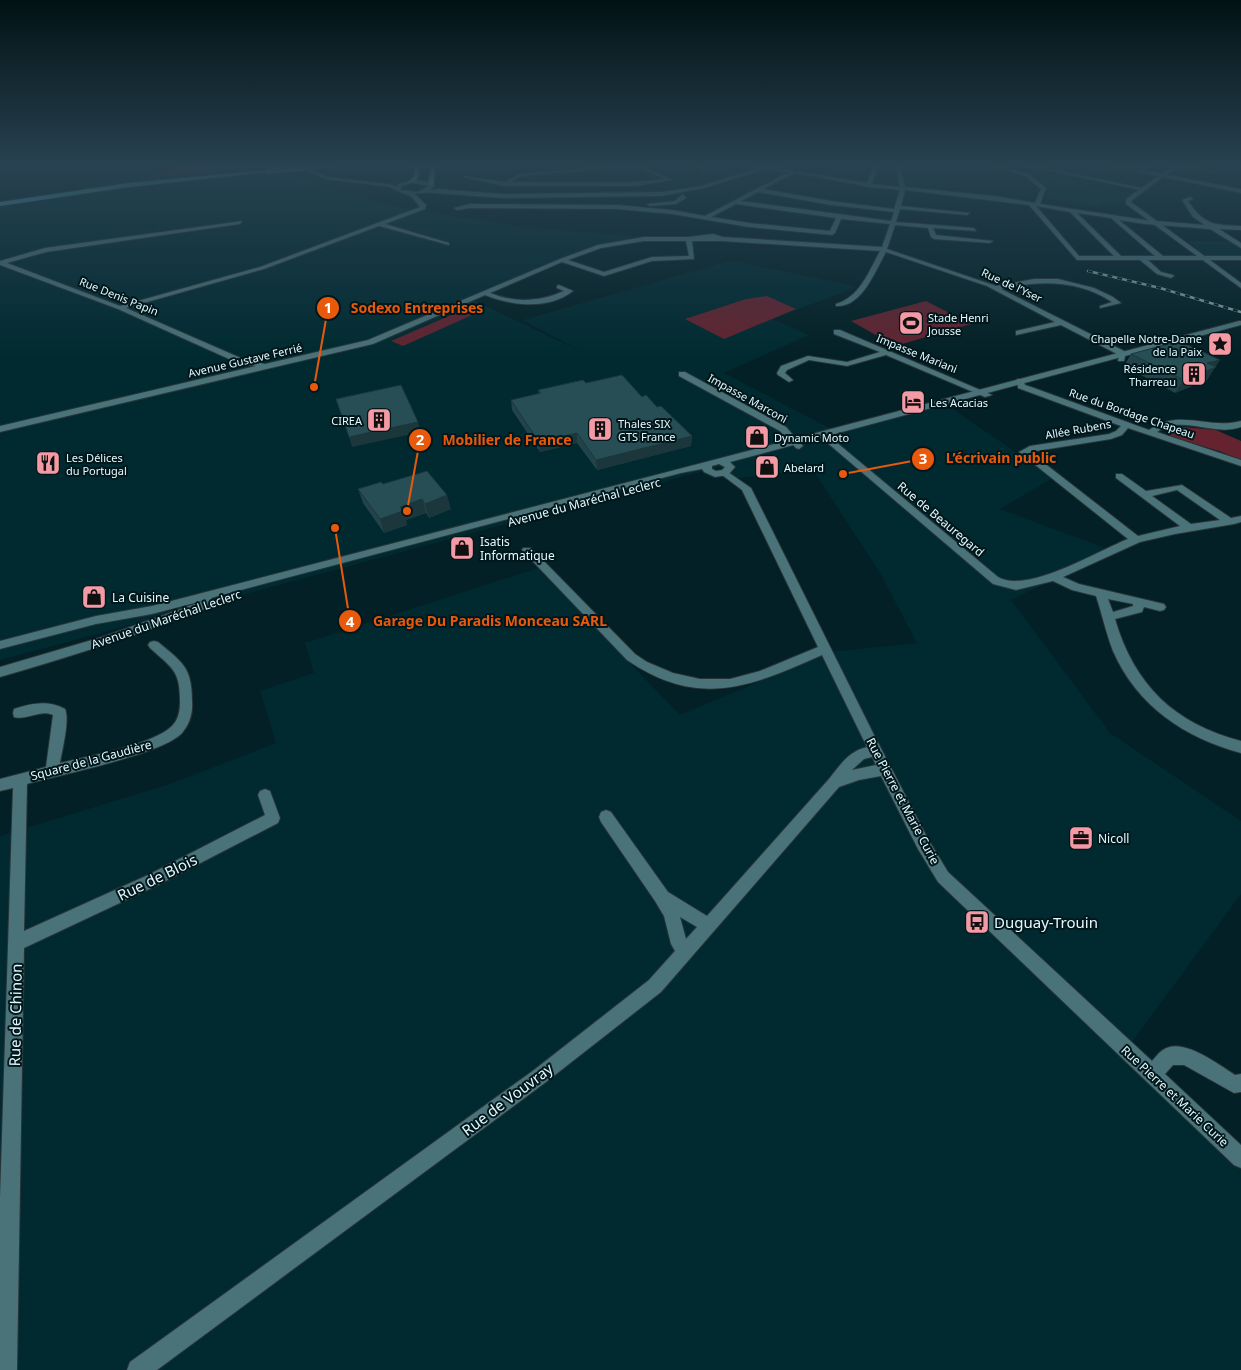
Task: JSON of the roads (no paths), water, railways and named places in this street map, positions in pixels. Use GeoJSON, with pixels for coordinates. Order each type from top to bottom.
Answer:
{"type":"FeatureCollection","features":[{"type":"Feature","properties":{"kind":"street"},"geometry":{"type":"LineString","coordinates":[[0,263],[45,250],[185,230]]}},
{"type":"Feature","properties":{"kind":"street"},"geometry":{"type":"LineString","coordinates":[[120,308],[262,268],[368,230]]}},
{"type":"Feature","properties":{"kind":"street"},"geometry":{"type":"LineString","coordinates":[[399,230],[447,244]]}},
{"type":"Feature","properties":{"kind":"street"},"geometry":{"type":"LineString","coordinates":[[800,230],[832,233],[833,230]]}},
{"type":"Feature","properties":{"kind":"street"},"geometry":{"type":"LineString","coordinates":[[838,305],[845,303],[860,292],[887,244],[891,230]]}},
{"type":"Feature","properties":{"kind":"street"},"geometry":{"type":"LineString","coordinates":[[931,230],[934,237],[990,241]]}},
{"type":"Feature","properties":{"kind":"street"},"geometry":{"type":"LineString","coordinates":[[974,230],[980,240]]}},
{"type":"Feature","properties":{"kind":"street"},"geometry":{"type":"LineString","coordinates":[[1055,230],[1077,258],[1241,258]]}},
{"type":"Feature","properties":{"kind":"street"},"geometry":{"type":"LineString","coordinates":[[1092,230],[1119,258]]}},
{"type":"Feature","properties":{"kind":"street"},"geometry":{"type":"LineString","coordinates":[[1128,230],[1161,258]]}},
{"type":"Feature","properties":{"kind":"street"},"geometry":{"type":"LineString","coordinates":[[1166,230],[1241,286]]}},
{"type":"Feature","properties":{"kind":"street"},"geometry":{"type":"LineString","coordinates":[[1216,230],[1241,246]]}},
{"type":"Feature","properties":{"kind":"street","name":"Avenue Gustave Ferrié"},"geometry":{"type":"LineString","coordinates":[[0,429],[370,342],[586,250],[614,243],[649,238],[707,239],[717,237],[722,239],[883,249]]}},
{"type":"Feature","properties":{"kind":"street"},"geometry":{"type":"LineString","coordinates":[[562,260],[604,274],[652,259],[692,258],[689,239]]}},
{"type":"Feature","properties":{"kind":"street","name":"Rue de l’Yser"},"geometry":{"type":"LineString","coordinates":[[883,249],[996,288],[1122,356]]}},
{"type":"Feature","properties":{"kind":"street"},"geometry":{"type":"LineString","coordinates":[[1142,258],[1159,273],[1171,276]]}},
{"type":"Feature","properties":{"kind":"street","name":"Rue Denis Papin"},"geometry":{"type":"LineString","coordinates":[[0,263],[120,308],[219,350],[228,356],[250,363],[269,366]]}},
{"type":"Feature","properties":{"kind":"street"},"geometry":{"type":"LineString","coordinates":[[996,288],[1038,280],[1058,282],[1107,295],[1118,303],[1102,307]]}},
{"type":"Feature","properties":{"kind":"street"},"geometry":{"type":"LineString","coordinates":[[484,293],[509,302],[519,303],[554,297],[570,291],[559,287]]}},
{"type":"Feature","properties":{"kind":"street"},"geometry":{"type":"LineString","coordinates":[[1019,333],[1062,322]]}},
{"type":"Feature","properties":{"kind":"street"},"geometry":{"type":"LineString","coordinates":[[726,467],[715,460],[708,468],[715,474],[726,467],[797,443],[1240,324]]}},
{"type":"Feature","properties":{"kind":"street","name":"Impasse Mariani"},"geometry":{"type":"LineString","coordinates":[[837,332],[985,393]]}},
{"type":"Feature","properties":{"kind":"street"},"geometry":{"type":"LineString","coordinates":[[789,380],[781,372],[784,368],[808,358],[847,364],[886,353]]}},
{"type":"Feature","properties":{"kind":"street"},"geometry":{"type":"LineString","coordinates":[[217,378],[227,368],[228,356]]}},
{"type":"Feature","properties":{"kind":"street","name":"Rue Denis Papin"},"geometry":{"type":"LineString","coordinates":[[228,356],[239,373]]}},
{"type":"Feature","properties":{"kind":"street","name":"Impasse Marconi"},"geometry":{"type":"LineString","coordinates":[[682,374],[783,429],[797,443]]}},
{"type":"Feature","properties":{"kind":"street","name":"Rue du Bordage Chapeau"},"geometry":{"type":"LineString","coordinates":[[1021,384],[1127,425],[1241,463]]}},
{"type":"Feature","properties":{"kind":"street"},"geometry":{"type":"LineString","coordinates":[[1150,433],[1168,423],[1178,422],[1226,428],[1241,424]]}},
{"type":"Feature","properties":{"kind":"street","name":"Allée Rubens"},"geometry":{"type":"LineString","coordinates":[[1127,425],[1119,433],[1111,436],[1030,449],[1024,452],[1136,540]]}},
{"type":"Feature","properties":{"kind":"street","name":"Rue de Beauregard"},"geometry":{"type":"LineString","coordinates":[[823,436],[1000,584],[1020,586],[1052,576],[1136,540],[1236,520]]}},
{"type":"Feature","properties":{"kind":"street","name":"Rue Pierre et Marie Curie"},"geometry":{"type":"LineString","coordinates":[[726,467],[746,488],[923,844],[943,877],[1241,1158]]}},
{"type":"Feature","properties":{"kind":"street","name":"Avenue du Maréchal Leclerc"},"geometry":{"type":"LineString","coordinates":[[0,645],[96,620],[152,610],[708,468]]}},
{"type":"Feature","properties":{"kind":"street","name":"Avenue du Maréchal Leclerc"},"geometry":{"type":"LineString","coordinates":[[0,672],[97,643],[174,617],[212,601],[708,468]]}},
{"type":"Feature","properties":{"kind":"street"},"geometry":{"type":"LineString","coordinates":[[1119,476],[1189,528]]}},
{"type":"Feature","properties":{"kind":"street"},"geometry":{"type":"LineString","coordinates":[[1143,495],[1178,487],[1236,520]]}},
{"type":"Feature","properties":{"kind":"street"},"geometry":{"type":"LineString","coordinates":[[527,550],[631,657],[646,668],[672,678],[719,685],[743,682],[826,649]]}},
{"type":"Feature","properties":{"kind":"street"},"geometry":{"type":"LineString","coordinates":[[1052,576],[1076,587],[1160,607]]}},
{"type":"Feature","properties":{"kind":"street"},"geometry":{"type":"LineString","coordinates":[[1101,593],[1124,661],[1156,702],[1188,726],[1206,736],[1241,747]]}},
{"type":"Feature","properties":{"kind":"street"},"geometry":{"type":"LineString","coordinates":[[1108,617],[1138,608],[1140,602]]}},
{"type":"Feature","properties":{"kind":"street","name":"Square de la Gaudière"},"geometry":{"type":"LineString","coordinates":[[0,785],[146,746],[165,739],[182,726],[187,708],[184,676],[167,656],[154,645]]}},
{"type":"Feature","properties":{"kind":"street"},"geometry":{"type":"LineString","coordinates":[[20,713],[52,708],[60,713],[52,771]]}},
{"type":"Feature","properties":{"kind":"street","name":"Rue de Vouvray"},"geometry":{"type":"LineString","coordinates":[[138,1370],[540,1076],[655,986],[834,783],[850,762],[861,754],[876,751]]}},
{"type":"Feature","properties":{"kind":"street","name":"Rue de Vouvray"},"geometry":{"type":"LineString","coordinates":[[834,783],[858,774],[886,769]]}},
{"type":"Feature","properties":{"kind":"street","name":"Rue de Chinon"},"geometry":{"type":"LineString","coordinates":[[6,1370],[20,779]]}},
{"type":"Feature","properties":{"kind":"street","name":"Rue de Blois"},"geometry":{"type":"LineString","coordinates":[[16,943],[153,880],[273,818],[266,795]]}},
{"type":"Feature","properties":{"kind":"street"},"geometry":{"type":"LineString","coordinates":[[606,817],[661,896],[671,914],[679,944],[686,951]]}},
{"type":"Feature","properties":{"kind":"street"},"geometry":{"type":"LineString","coordinates":[[661,896],[709,926]]}},
{"type":"Feature","properties":{"kind":"street"},"geometry":{"type":"LineString","coordinates":[[1152,1074],[1169,1056],[1186,1056],[1234,1084],[1241,1083]]}},
{"type":"Feature","properties":{"kind":"railway"},"geometry":{"type":"LineString","coordinates":[[1088,271],[1160,288],[1241,312]]}},
{"type":"Feature","properties":{"kind":"place","name":"Stade Henri Jousse"},"geometry":{"type":"Point","coordinates":[911,323]}},
{"type":"Feature","properties":{"kind":"place","name":"Chapelle Notre-Dame de la Paix"},"geometry":{"type":"Point","coordinates":[1220,344]}},
{"type":"Feature","properties":{"kind":"place","name":"Résidence Tharreau"},"geometry":{"type":"Point","coordinates":[1194,374]}},
{"type":"Feature","properties":{"kind":"place","name":"Sodexo Entreprises"},"geometry":{"type":"Point","coordinates":[314,387]}},
{"type":"Feature","properties":{"kind":"place","name":"Les Acacias"},"geometry":{"type":"Point","coordinates":[913,402]}},
{"type":"Feature","properties":{"kind":"place","name":"CIREA"},"geometry":{"type":"Point","coordinates":[379,420]}},
{"type":"Feature","properties":{"kind":"place","name":"Thales SIX GTS France"},"geometry":{"type":"Point","coordinates":[600,429]}},
{"type":"Feature","properties":{"kind":"place","name":"Dynamic Moto"},"geometry":{"type":"Point","coordinates":[757,437]}},
{"type":"Feature","properties":{"kind":"place","name":"Les Délices du Portugal"},"geometry":{"type":"Point","coordinates":[48,463]}},
{"type":"Feature","properties":{"kind":"place","name":"Abelard"},"geometry":{"type":"Point","coordinates":[767,467]}},
{"type":"Feature","properties":{"kind":"place","name":"L’écrivain public"},"geometry":{"type":"Point","coordinates":[843,474]}},
{"type":"Feature","properties":{"kind":"place","name":"Mobilier de France"},"geometry":{"type":"Point","coordinates":[407,511]}},
{"type":"Feature","properties":{"kind":"place","name":"Garage Du Paradis Monceau SARL"},"geometry":{"type":"Point","coordinates":[335,528]}},
{"type":"Feature","properties":{"kind":"place","name":"Isatis Informatique"},"geometry":{"type":"Point","coordinates":[462,548]}},
{"type":"Feature","properties":{"kind":"place","name":"La Cuisine"},"geometry":{"type":"Point","coordinates":[94,597]}},
{"type":"Feature","properties":{"kind":"place","name":"Nicoll"},"geometry":{"type":"Point","coordinates":[1081,838]}},
{"type":"Feature","properties":{"kind":"place","name":"Duguay-Trouin"},"geometry":{"type":"Point","coordinates":[977,922]}}]}
